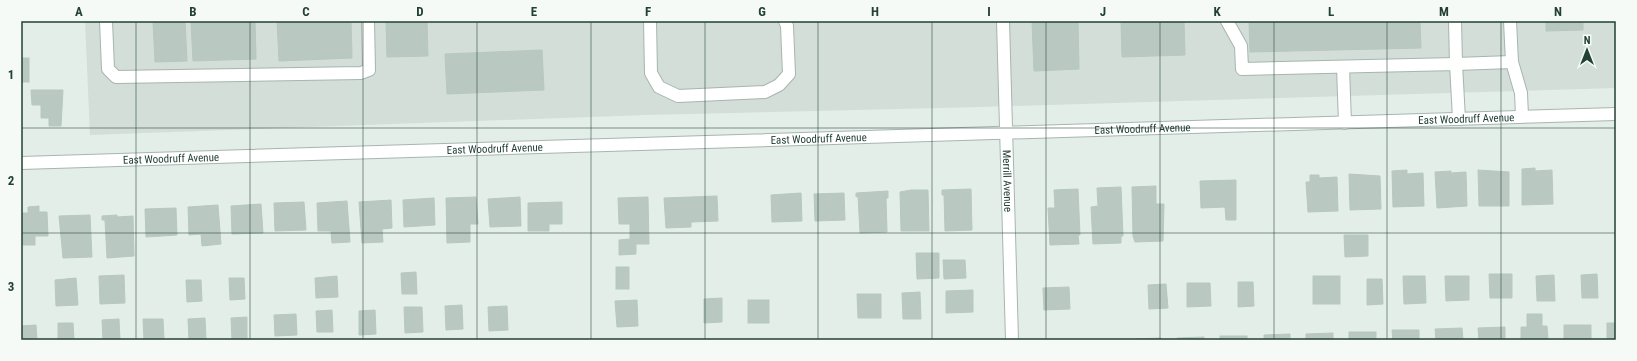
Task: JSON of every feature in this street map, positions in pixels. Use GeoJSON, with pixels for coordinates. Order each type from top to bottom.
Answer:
{"type":"FeatureCollection","features":[{"type":"Feature","properties":{"kind":"street"},"geometry":{"type":"LineString","coordinates":[[106,21],[108,68],[116,77],[360,73],[369,70],[368,21]]}},
{"type":"Feature","properties":{"kind":"street"},"geometry":{"type":"LineString","coordinates":[[650,21],[651,73],[659,87],[678,96],[765,92],[779,85],[789,74],[787,26],[785,21]]}},
{"type":"Feature","properties":{"kind":"street","name":"Merrill Avenue"},"geometry":{"type":"LineString","coordinates":[[1003,21],[1012,340]]}},
{"type":"Feature","properties":{"kind":"street"},"geometry":{"type":"LineString","coordinates":[[1227,21],[1241,46],[1242,69],[1512,62]]}},
{"type":"Feature","properties":{"kind":"street"},"geometry":{"type":"LineString","coordinates":[[1454,21],[1459,119]]}},
{"type":"Feature","properties":{"kind":"street"},"geometry":{"type":"LineString","coordinates":[[1510,21],[1512,62],[1521,93],[1522,116]]}},
{"type":"Feature","properties":{"kind":"street"},"geometry":{"type":"LineString","coordinates":[[1343,67],[1345,123]]}},
{"type":"Feature","properties":{"kind":"street","name":"East Woodruff Avenue"},"geometry":{"type":"LineString","coordinates":[[21,163],[1616,114]]}},
{"type":"Feature","properties":{"kind":"shaded area"},"geometry":{"type":"Polygon","coordinates":[[[85,21],[1616,21],[1616,88],[980,107],[645,115],[90,135],[85,21]]]}},
{"type":"Feature","properties":{"kind":"building"},"geometry":{"type":"Polygon","coordinates":[[[153,21],[185,21],[187,61],[155,62],[153,21]]]}},
{"type":"Feature","properties":{"kind":"building"},"geometry":{"type":"Polygon","coordinates":[[[191,21],[255,21],[256,59],[193,61],[191,21]]]}},
{"type":"Feature","properties":{"kind":"building"},"geometry":{"type":"Polygon","coordinates":[[[277,21],[351,21],[352,58],[279,61],[277,21]]]}},
{"type":"Feature","properties":{"kind":"building"},"geometry":{"type":"Polygon","coordinates":[[[386,21],[427,21],[428,56],[387,57],[386,21]]]}},
{"type":"Feature","properties":{"kind":"building"},"geometry":{"type":"Polygon","coordinates":[[[1032,21],[1078,21],[1079,69],[1034,71],[1032,21]]]}},
{"type":"Feature","properties":{"kind":"building"},"geometry":{"type":"Polygon","coordinates":[[[1121,21],[1184,21],[1185,55],[1122,57],[1121,21]]]}},
{"type":"Feature","properties":{"kind":"building"},"geometry":{"type":"Polygon","coordinates":[[[1249,21],[1420,21],[1421,48],[1250,52],[1249,21]]]}},
{"type":"Feature","properties":{"kind":"building"},"geometry":{"type":"Polygon","coordinates":[[[1546,21],[1583,21],[1583,30],[1546,31],[1546,21]]]}},
{"type":"Feature","properties":{"kind":"building"},"geometry":{"type":"Polygon","coordinates":[[[542,50],[544,90],[447,94],[445,54],[542,50]]]}},
{"type":"Feature","properties":{"kind":"building"},"geometry":{"type":"Polygon","coordinates":[[[21,58],[29,58],[29,82],[21,82],[21,58]]]}},
{"type":"Feature","properties":{"kind":"building"},"geometry":{"type":"Polygon","coordinates":[[[31,90],[63,90],[61,126],[49,126],[49,118],[41,118],[41,105],[32,105],[31,90]]]}},
{"type":"Feature","properties":{"kind":"building"},"geometry":{"type":"Polygon","coordinates":[[[1535,168],[1535,171],[1552,170],[1553,204],[1522,205],[1522,169],[1535,168]]]}},
{"type":"Feature","properties":{"kind":"building"},"geometry":{"type":"Polygon","coordinates":[[[1407,170],[1407,174],[1423,173],[1424,206],[1393,207],[1392,171],[1407,170]]]}},
{"type":"Feature","properties":{"kind":"building"},"geometry":{"type":"Polygon","coordinates":[[[1478,170],[1509,172],[1509,206],[1479,206],[1478,170]]]}},
{"type":"Feature","properties":{"kind":"building"},"geometry":{"type":"Polygon","coordinates":[[[1451,171],[1451,173],[1466,172],[1467,206],[1437,208],[1435,172],[1451,171]]]}},
{"type":"Feature","properties":{"kind":"building"},"geometry":{"type":"Polygon","coordinates":[[[1349,174],[1380,176],[1381,209],[1350,210],[1349,174]]]}},
{"type":"Feature","properties":{"kind":"building"},"geometry":{"type":"Polygon","coordinates":[[[1310,175],[1319,175],[1319,178],[1337,177],[1338,211],[1308,212],[1306,182],[1310,182],[1310,175]]]}},
{"type":"Feature","properties":{"kind":"building"},"geometry":{"type":"Polygon","coordinates":[[[1236,180],[1236,220],[1226,220],[1225,207],[1201,208],[1200,181],[1236,180]]]}},
{"type":"Feature","properties":{"kind":"building"},"geometry":{"type":"Polygon","coordinates":[[[1156,186],[1156,204],[1164,204],[1163,241],[1135,242],[1133,236],[1132,187],[1156,186]]]}},
{"type":"Feature","properties":{"kind":"building"},"geometry":{"type":"Polygon","coordinates":[[[1121,187],[1123,236],[1121,236],[1121,243],[1093,244],[1091,207],[1098,206],[1097,188],[1121,187]]]}},
{"type":"Feature","properties":{"kind":"building"},"geometry":{"type":"Polygon","coordinates":[[[971,189],[972,230],[945,231],[944,195],[942,195],[942,190],[971,189]]]}},
{"type":"Feature","properties":{"kind":"building"},"geometry":{"type":"Polygon","coordinates":[[[1078,189],[1079,244],[1050,245],[1048,208],[1055,208],[1054,190],[1078,189]]]}},
{"type":"Feature","properties":{"kind":"building"},"geometry":{"type":"Polygon","coordinates":[[[911,190],[928,190],[929,231],[901,231],[900,192],[911,190]]]}},
{"type":"Feature","properties":{"kind":"building"},"geometry":{"type":"Polygon","coordinates":[[[888,191],[888,198],[886,198],[887,232],[860,233],[858,196],[856,197],[856,193],[888,191]]]}},
{"type":"Feature","properties":{"kind":"building"},"geometry":{"type":"Polygon","coordinates":[[[801,193],[802,221],[772,222],[771,195],[801,193]]]}},
{"type":"Feature","properties":{"kind":"building"},"geometry":{"type":"Polygon","coordinates":[[[844,193],[845,220],[815,221],[814,194],[844,193]]]}},
{"type":"Feature","properties":{"kind":"building"},"geometry":{"type":"Polygon","coordinates":[[[717,196],[718,221],[691,222],[691,227],[666,228],[664,198],[717,196]]]}},
{"type":"Feature","properties":{"kind":"building"},"geometry":{"type":"Polygon","coordinates":[[[476,197],[478,224],[470,224],[470,242],[447,243],[446,198],[476,197]]]}},
{"type":"Feature","properties":{"kind":"building"},"geometry":{"type":"Polygon","coordinates":[[[520,197],[521,226],[490,227],[488,199],[520,197]]]}},
{"type":"Feature","properties":{"kind":"building"},"geometry":{"type":"Polygon","coordinates":[[[648,197],[649,244],[636,244],[636,254],[619,255],[619,240],[630,239],[630,224],[619,224],[618,198],[648,197]]]}},
{"type":"Feature","properties":{"kind":"building"},"geometry":{"type":"Polygon","coordinates":[[[434,198],[435,225],[404,227],[403,200],[434,198]]]}},
{"type":"Feature","properties":{"kind":"building"},"geometry":{"type":"Polygon","coordinates":[[[391,200],[392,228],[382,229],[383,242],[362,243],[359,202],[391,200]]]}},
{"type":"Feature","properties":{"kind":"building"},"geometry":{"type":"Polygon","coordinates":[[[347,201],[350,242],[332,243],[331,231],[318,231],[317,203],[347,201]]]}},
{"type":"Feature","properties":{"kind":"building"},"geometry":{"type":"Polygon","coordinates":[[[304,202],[306,230],[275,231],[274,203],[304,202]]]}},
{"type":"Feature","properties":{"kind":"building"},"geometry":{"type":"Polygon","coordinates":[[[562,202],[562,224],[549,224],[549,231],[528,231],[528,203],[562,202]]]}},
{"type":"Feature","properties":{"kind":"building"},"geometry":{"type":"Polygon","coordinates":[[[261,204],[263,233],[232,234],[231,206],[261,204]]]}},
{"type":"Feature","properties":{"kind":"building"},"geometry":{"type":"Polygon","coordinates":[[[218,205],[221,244],[202,246],[201,234],[189,235],[188,207],[218,205]]]}},
{"type":"Feature","properties":{"kind":"building"},"geometry":{"type":"Polygon","coordinates":[[[39,206],[39,212],[47,212],[48,236],[35,236],[35,245],[21,245],[21,213],[28,213],[28,207],[39,206]]]}},
{"type":"Feature","properties":{"kind":"building"},"geometry":{"type":"Polygon","coordinates":[[[176,208],[177,235],[146,237],[145,209],[176,208]]]}},
{"type":"Feature","properties":{"kind":"building"},"geometry":{"type":"Polygon","coordinates":[[[90,215],[92,257],[63,258],[59,216],[90,215]]]}},
{"type":"Feature","properties":{"kind":"building"},"geometry":{"type":"Polygon","coordinates":[[[117,215],[117,217],[133,216],[134,256],[107,258],[105,220],[102,220],[102,216],[117,215]]]}},
{"type":"Feature","properties":{"kind":"building"},"geometry":{"type":"Polygon","coordinates":[[[1344,235],[1368,235],[1368,256],[1345,257],[1344,235]]]}},
{"type":"Feature","properties":{"kind":"building"},"geometry":{"type":"Polygon","coordinates":[[[916,253],[939,253],[939,278],[917,279],[916,253]]]}},
{"type":"Feature","properties":{"kind":"building"},"geometry":{"type":"Polygon","coordinates":[[[943,260],[965,260],[966,278],[944,279],[943,260]]]}},
{"type":"Feature","properties":{"kind":"building"},"geometry":{"type":"Polygon","coordinates":[[[616,267],[629,267],[629,289],[616,289],[616,267]]]}},
{"type":"Feature","properties":{"kind":"building"},"geometry":{"type":"Polygon","coordinates":[[[416,272],[417,294],[402,294],[401,273],[416,272]]]}},
{"type":"Feature","properties":{"kind":"building"},"geometry":{"type":"Polygon","coordinates":[[[1489,274],[1512,274],[1512,298],[1490,298],[1489,274]]]}},
{"type":"Feature","properties":{"kind":"building"},"geometry":{"type":"Polygon","coordinates":[[[1597,274],[1598,298],[1582,298],[1581,275],[1597,274]]]}},
{"type":"Feature","properties":{"kind":"building"},"geometry":{"type":"Polygon","coordinates":[[[124,275],[125,303],[100,304],[99,276],[124,275]]]}},
{"type":"Feature","properties":{"kind":"building"},"geometry":{"type":"Polygon","coordinates":[[[1554,275],[1555,301],[1537,301],[1536,276],[1554,275]]]}},
{"type":"Feature","properties":{"kind":"building"},"geometry":{"type":"Polygon","coordinates":[[[337,276],[338,297],[316,298],[315,278],[337,276]]]}},
{"type":"Feature","properties":{"kind":"building"},"geometry":{"type":"Polygon","coordinates":[[[1313,276],[1340,276],[1340,304],[1313,304],[1313,276]]]}},
{"type":"Feature","properties":{"kind":"building"},"geometry":{"type":"Polygon","coordinates":[[[1403,276],[1425,276],[1426,303],[1404,304],[1403,276]]]}},
{"type":"Feature","properties":{"kind":"building"},"geometry":{"type":"Polygon","coordinates":[[[1445,276],[1469,276],[1469,300],[1446,301],[1445,276]]]}},
{"type":"Feature","properties":{"kind":"building"},"geometry":{"type":"Polygon","coordinates":[[[76,278],[78,305],[56,306],[55,280],[76,278]]]}},
{"type":"Feature","properties":{"kind":"building"},"geometry":{"type":"Polygon","coordinates":[[[229,278],[244,278],[245,299],[230,300],[229,278]]]}},
{"type":"Feature","properties":{"kind":"building"},"geometry":{"type":"Polygon","coordinates":[[[1367,279],[1382,279],[1383,304],[1367,305],[1367,279]]]}},
{"type":"Feature","properties":{"kind":"building"},"geometry":{"type":"Polygon","coordinates":[[[186,280],[201,280],[202,301],[187,302],[186,280]]]}},
{"type":"Feature","properties":{"kind":"building"},"geometry":{"type":"Polygon","coordinates":[[[1238,282],[1253,282],[1254,306],[1238,307],[1238,282]]]}},
{"type":"Feature","properties":{"kind":"building"},"geometry":{"type":"Polygon","coordinates":[[[1187,283],[1210,283],[1211,306],[1187,307],[1187,283]]]}},
{"type":"Feature","properties":{"kind":"building"},"geometry":{"type":"Polygon","coordinates":[[[1166,284],[1168,308],[1149,309],[1148,285],[1166,284]]]}},
{"type":"Feature","properties":{"kind":"building"},"geometry":{"type":"Polygon","coordinates":[[[1069,287],[1070,309],[1044,310],[1043,288],[1069,287]]]}},
{"type":"Feature","properties":{"kind":"building"},"geometry":{"type":"Polygon","coordinates":[[[973,290],[973,312],[946,313],[946,291],[973,290]]]}},
{"type":"Feature","properties":{"kind":"building"},"geometry":{"type":"Polygon","coordinates":[[[920,292],[921,319],[903,319],[902,293],[920,292]]]}},
{"type":"Feature","properties":{"kind":"building"},"geometry":{"type":"Polygon","coordinates":[[[857,294],[881,294],[881,318],[858,318],[857,294]]]}},
{"type":"Feature","properties":{"kind":"building"},"geometry":{"type":"Polygon","coordinates":[[[722,298],[722,322],[704,323],[704,299],[722,298]]]}},
{"type":"Feature","properties":{"kind":"building"},"geometry":{"type":"Polygon","coordinates":[[[637,300],[638,326],[617,327],[615,301],[637,300]]]}},
{"type":"Feature","properties":{"kind":"building"},"geometry":{"type":"Polygon","coordinates":[[[748,300],[769,300],[769,323],[748,323],[748,300]]]}},
{"type":"Feature","properties":{"kind":"building"},"geometry":{"type":"Polygon","coordinates":[[[462,305],[463,329],[446,330],[445,306],[462,305]]]}},
{"type":"Feature","properties":{"kind":"building"},"geometry":{"type":"Polygon","coordinates":[[[507,306],[508,330],[489,331],[488,307],[507,306]]]}},
{"type":"Feature","properties":{"kind":"building"},"geometry":{"type":"Polygon","coordinates":[[[404,307],[422,307],[423,332],[405,333],[404,307]]]}},
{"type":"Feature","properties":{"kind":"building"},"geometry":{"type":"Polygon","coordinates":[[[332,310],[333,332],[317,332],[316,311],[332,310]]]}},
{"type":"Feature","properties":{"kind":"building"},"geometry":{"type":"Polygon","coordinates":[[[375,310],[376,334],[359,335],[359,311],[375,310]]]}},
{"type":"Feature","properties":{"kind":"building"},"geometry":{"type":"Polygon","coordinates":[[[296,314],[297,335],[275,336],[274,315],[296,314]]]}},
{"type":"Feature","properties":{"kind":"building"},"geometry":{"type":"Polygon","coordinates":[[[1527,314],[1542,314],[1542,326],[1547,326],[1548,340],[1521,340],[1521,327],[1527,327],[1527,314]]]}},
{"type":"Feature","properties":{"kind":"building"},"geometry":{"type":"Polygon","coordinates":[[[247,317],[247,340],[232,340],[231,318],[247,317]]]}},
{"type":"Feature","properties":{"kind":"building"},"geometry":{"type":"Polygon","coordinates":[[[205,318],[206,340],[189,340],[188,319],[205,318]]]}},
{"type":"Feature","properties":{"kind":"building"},"geometry":{"type":"Polygon","coordinates":[[[119,319],[120,340],[103,340],[102,320],[119,319]]]}},
{"type":"Feature","properties":{"kind":"building"},"geometry":{"type":"Polygon","coordinates":[[[143,319],[163,319],[164,340],[144,340],[143,319]]]}},
{"type":"Feature","properties":{"kind":"building"},"geometry":{"type":"Polygon","coordinates":[[[58,323],[73,323],[74,340],[58,340],[58,323]]]}},
{"type":"Feature","properties":{"kind":"building"},"geometry":{"type":"Polygon","coordinates":[[[1607,323],[1616,323],[1616,340],[1607,340],[1607,323]]]}},
{"type":"Feature","properties":{"kind":"building"},"geometry":{"type":"Polygon","coordinates":[[[36,325],[37,340],[21,340],[21,326],[36,325]]]}},
{"type":"Feature","properties":{"kind":"building"},"geometry":{"type":"Polygon","coordinates":[[[1564,325],[1591,325],[1591,340],[1564,340],[1564,325]]]}},
{"type":"Feature","properties":{"kind":"building"},"geometry":{"type":"Polygon","coordinates":[[[1505,327],[1505,340],[1479,340],[1478,328],[1505,327]]]}},
{"type":"Feature","properties":{"kind":"building"},"geometry":{"type":"Polygon","coordinates":[[[1462,328],[1463,340],[1436,340],[1435,329],[1462,328]]]}},
{"type":"Feature","properties":{"kind":"building"},"geometry":{"type":"Polygon","coordinates":[[[1392,330],[1419,330],[1419,340],[1393,340],[1392,330]]]}},
{"type":"Feature","properties":{"kind":"building"},"geometry":{"type":"Polygon","coordinates":[[[1349,332],[1376,332],[1376,340],[1349,340],[1349,332]]]}},
{"type":"Feature","properties":{"kind":"building"},"geometry":{"type":"Polygon","coordinates":[[[1333,333],[1333,340],[1306,340],[1306,334],[1333,333]]]}},
{"type":"Feature","properties":{"kind":"building"},"geometry":{"type":"Polygon","coordinates":[[[1290,334],[1290,340],[1264,340],[1264,335],[1290,334]]]}},
{"type":"Feature","properties":{"kind":"building"},"geometry":{"type":"Polygon","coordinates":[[[1220,336],[1247,336],[1247,340],[1220,340],[1220,336]]]}},
{"type":"Feature","properties":{"kind":"building"},"geometry":{"type":"Polygon","coordinates":[[[1204,337],[1204,340],[1177,340],[1177,338],[1204,337]]]}},
{"type":"Feature","properties":{"kind":"building"},"geometry":{"type":"Polygon","coordinates":[[[1161,338],[1161,340],[1135,340],[1135,339],[1161,338]]]}}]}
